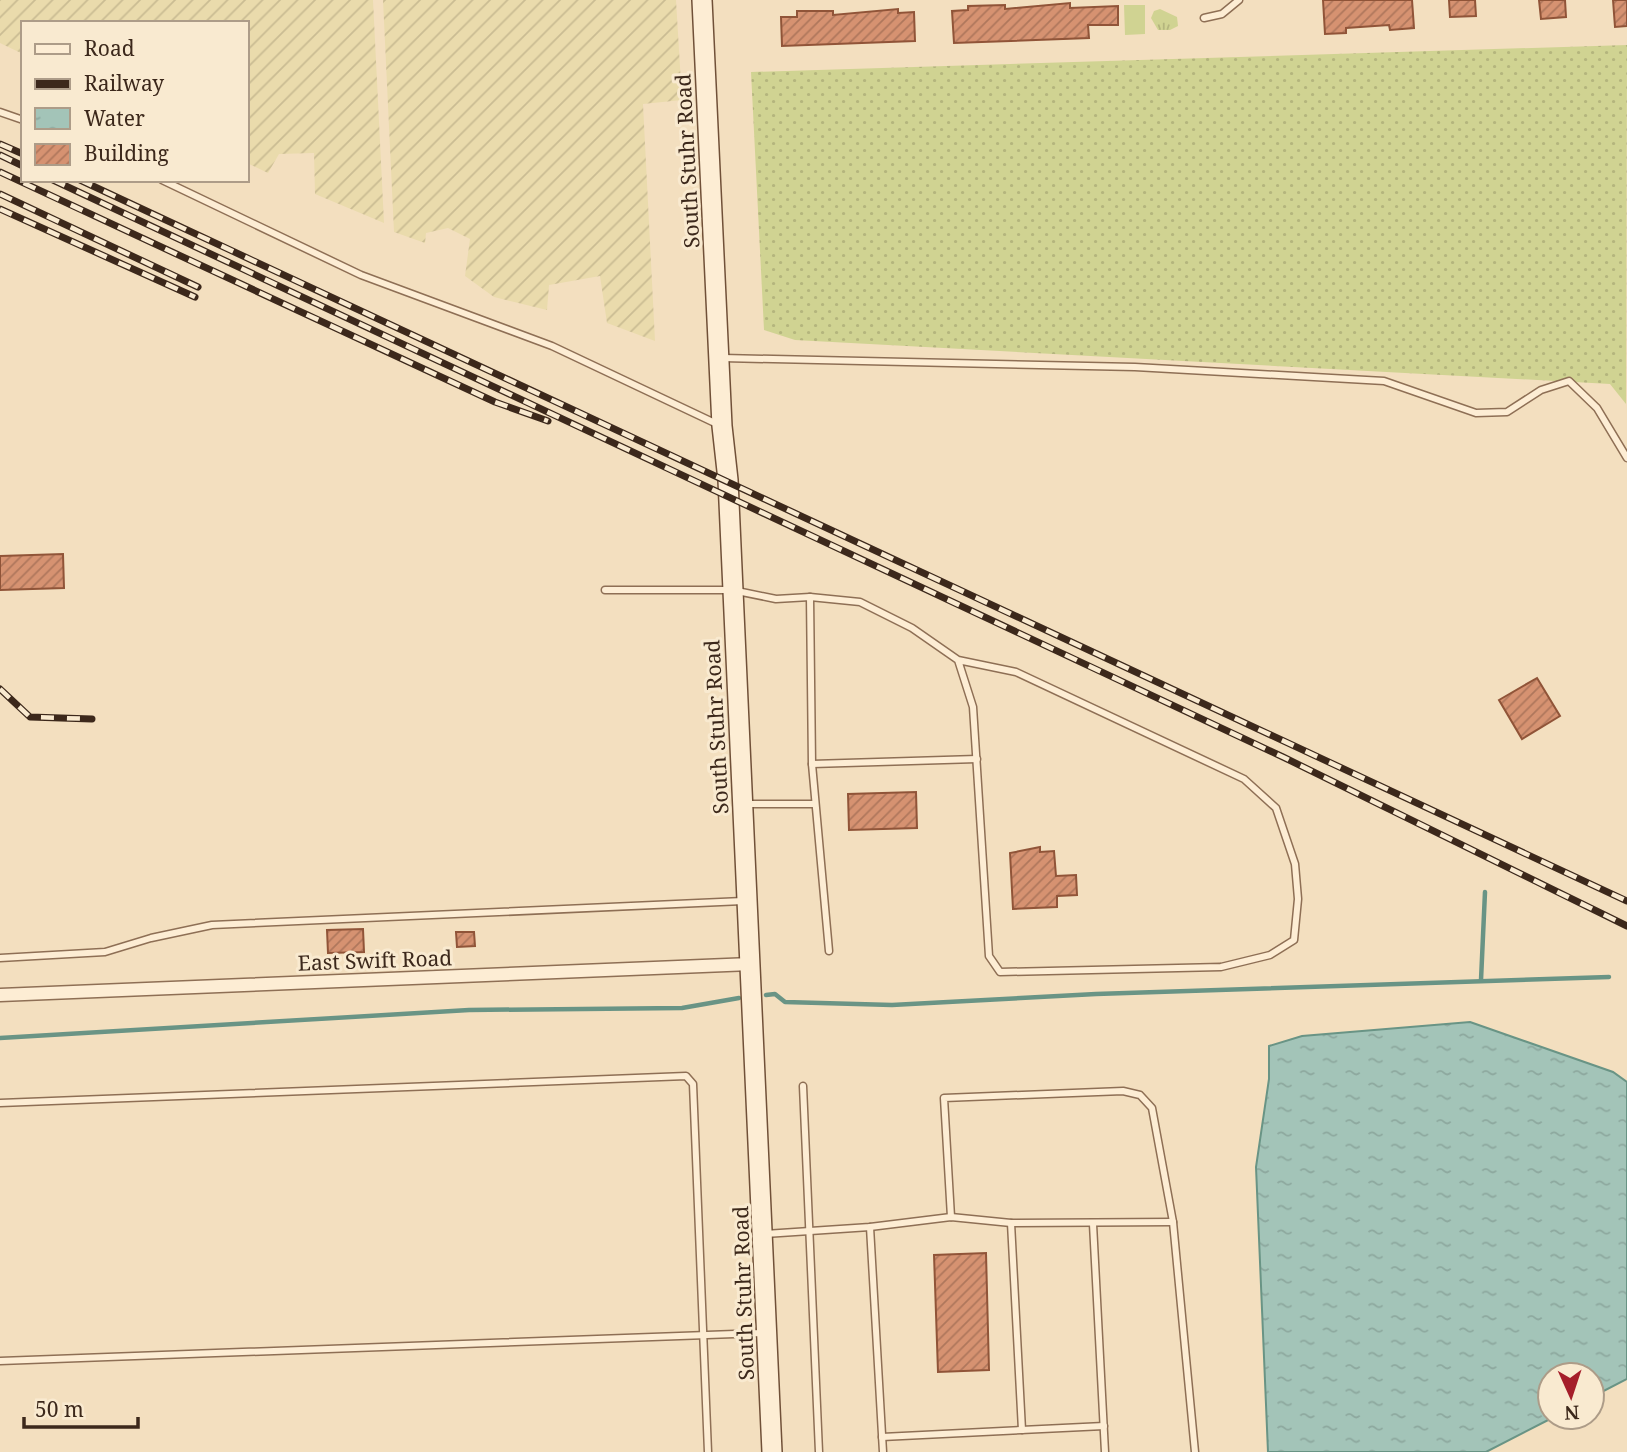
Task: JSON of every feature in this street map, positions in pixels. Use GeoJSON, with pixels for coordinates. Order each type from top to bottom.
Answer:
{"type":"FeatureCollection","features":[{"type":"Feature","properties":{"kind":"main road","name":"South Stuhr Road"},"geometry":{"type":"LineString","coordinates":[[702,0],[722,426],[729,480],[772,1452]]}},
{"type":"Feature","properties":{"kind":"street","name":"East Swift Road"},"geometry":{"type":"LineString","coordinates":[[0,995],[751,964]]}},
{"type":"Feature","properties":{"kind":"lane"},"geometry":{"type":"LineString","coordinates":[[1204,18],[1222,14],[1239,0]]}},
{"type":"Feature","properties":{"kind":"lane"},"geometry":{"type":"LineString","coordinates":[[0,112],[21,119]]}},
{"type":"Feature","properties":{"kind":"lane"},"geometry":{"type":"LineString","coordinates":[[166,182],[361,275],[552,346],[722,426]]}},
{"type":"Feature","properties":{"kind":"lane"},"geometry":{"type":"LineString","coordinates":[[719,358],[1135,367],[1384,381],[1476,413],[1507,412],[1541,390],[1569,381],[1597,408],[1627,458]]}},
{"type":"Feature","properties":{"kind":"lane"},"geometry":{"type":"LineString","coordinates":[[605,590],[732,590],[776,599],[810,597],[860,602],[912,628],[958,660],[1016,672],[1244,779],[1276,808],[1295,864],[1298,899],[1294,940],[1270,956],[1221,967],[1000,972],[989,956],[973,707],[958,660]]}},
{"type":"Feature","properties":{"kind":"lane"},"geometry":{"type":"LineString","coordinates":[[810,597],[812,764],[829,950]]}},
{"type":"Feature","properties":{"kind":"lane"},"geometry":{"type":"LineString","coordinates":[[812,764],[977,759]]}},
{"type":"Feature","properties":{"kind":"lane"},"geometry":{"type":"LineString","coordinates":[[743,804],[815,804]]}},
{"type":"Feature","properties":{"kind":"lane"},"geometry":{"type":"LineString","coordinates":[[0,958],[105,953],[151,938],[212,925],[748,901]]}},
{"type":"Feature","properties":{"kind":"lane"},"geometry":{"type":"LineString","coordinates":[[0,1103],[686,1076],[693,1084],[701,1336],[708,1452]]}},
{"type":"Feature","properties":{"kind":"lane"},"geometry":{"type":"LineString","coordinates":[[803,1086],[819,1452]]}},
{"type":"Feature","properties":{"kind":"lane"},"geometry":{"type":"LineString","coordinates":[[951,1217],[944,1098],[1123,1091],[1140,1095],[1152,1108],[1172,1222],[1195,1452]]}},
{"type":"Feature","properties":{"kind":"lane"},"geometry":{"type":"LineString","coordinates":[[763,1234],[870,1227],[951,1217],[1011,1223],[1172,1222]]}},
{"type":"Feature","properties":{"kind":"lane"},"geometry":{"type":"LineString","coordinates":[[1011,1223],[1022,1430]]}},
{"type":"Feature","properties":{"kind":"lane"},"geometry":{"type":"LineString","coordinates":[[1093,1224],[1105,1452]]}},
{"type":"Feature","properties":{"kind":"lane"},"geometry":{"type":"LineString","coordinates":[[870,1227],[883,1452]]}},
{"type":"Feature","properties":{"kind":"lane"},"geometry":{"type":"LineString","coordinates":[[0,1361],[768,1333]]}},
{"type":"Feature","properties":{"kind":"lane"},"geometry":{"type":"LineString","coordinates":[[882,1437],[1104,1426]]}},
{"type":"Feature","properties":{"kind":"shaded area"},"geometry":{"type":"Polygon","coordinates":[[[0,0],[373,0],[384,223],[315,194],[314,153],[279,154],[268,173],[248,163],[248,21],[21,21],[21,53],[0,43],[0,0]]]}},
{"type":"Feature","properties":{"kind":"shaded area"},"geometry":{"type":"Polygon","coordinates":[[[383,0],[676,0],[682,100],[643,104],[655,341],[607,323],[600,276],[549,285],[547,310],[494,297],[465,276],[470,239],[448,228],[426,233],[425,243],[394,232],[383,0]]]}},
{"type":"Feature","properties":{"kind":"green space"},"geometry":{"type":"Polygon","coordinates":[[[1124,5],[1145,5],[1145,34],[1125,35],[1124,5]]]}},
{"type":"Feature","properties":{"kind":"green space"},"geometry":{"type":"Polygon","coordinates":[[[1160,9],[1177,17],[1178,26],[1170,30],[1158,30],[1151,18],[1154,11],[1160,9]]]}},
{"type":"Feature","properties":{"kind":"green space"},"geometry":{"type":"Polygon","coordinates":[[[1627,45],[1626,404],[1610,384],[795,340],[764,330],[751,72],[1627,45]]]}},
{"type":"Feature","properties":{"kind":"water"},"geometry":{"type":"Polygon","coordinates":[[[1470,1022],[1613,1072],[1627,1082],[1627,1379],[1606,1390],[1606,1361],[1536,1361],[1536,1426],[1486,1452],[1268,1452],[1256,1167],[1269,1079],[1269,1046],[1302,1036],[1470,1022]]]}},
{"type":"Feature","properties":{"kind":"building"},"geometry":{"type":"Polygon","coordinates":[[[1323,0],[1412,0],[1414,28],[1390,30],[1389,25],[1346,28],[1346,33],[1325,34],[1323,0]]]}},
{"type":"Feature","properties":{"kind":"building"},"geometry":{"type":"Polygon","coordinates":[[[1449,0],[1475,0],[1476,16],[1450,17],[1449,0]]]}},
{"type":"Feature","properties":{"kind":"building"},"geometry":{"type":"Polygon","coordinates":[[[1539,0],[1565,0],[1566,17],[1541,19],[1539,0]]]}},
{"type":"Feature","properties":{"kind":"building"},"geometry":{"type":"Polygon","coordinates":[[[1613,0],[1627,0],[1627,26],[1615,27],[1613,0]]]}},
{"type":"Feature","properties":{"kind":"building"},"geometry":{"type":"Polygon","coordinates":[[[1070,3],[1070,8],[1118,6],[1118,25],[1088,25],[1089,38],[954,43],[952,11],[968,10],[968,6],[1005,5],[1005,9],[1070,3]]]}},
{"type":"Feature","properties":{"kind":"building"},"geometry":{"type":"Polygon","coordinates":[[[898,9],[898,13],[914,12],[915,41],[782,46],[781,17],[797,17],[797,11],[833,11],[833,15],[898,9]]]}},
{"type":"Feature","properties":{"kind":"building"},"geometry":{"type":"Polygon","coordinates":[[[63,554],[64,588],[0,590],[0,556],[63,554]]]}},
{"type":"Feature","properties":{"kind":"building"},"geometry":{"type":"Polygon","coordinates":[[[1537,678],[1560,716],[1522,739],[1499,700],[1537,678]]]}},
{"type":"Feature","properties":{"kind":"building"},"geometry":{"type":"Polygon","coordinates":[[[916,792],[917,828],[849,830],[848,794],[916,792]]]}},
{"type":"Feature","properties":{"kind":"building"},"geometry":{"type":"Polygon","coordinates":[[[1040,847],[1040,852],[1054,851],[1056,876],[1076,875],[1077,895],[1057,896],[1057,907],[1013,909],[1010,853],[1040,847]]]}},
{"type":"Feature","properties":{"kind":"building"},"geometry":{"type":"Polygon","coordinates":[[[363,929],[364,952],[328,953],[327,930],[363,929]]]}},
{"type":"Feature","properties":{"kind":"building"},"geometry":{"type":"Polygon","coordinates":[[[456,932],[474,932],[475,946],[457,947],[456,932]]]}},
{"type":"Feature","properties":{"kind":"building"},"geometry":{"type":"Polygon","coordinates":[[[986,1253],[989,1370],[938,1372],[934,1255],[986,1253]]]}},
{"type":"Feature","properties":{"kind":"waterway"},"geometry":{"type":"LineString","coordinates":[[1481,980],[1485,892]]}},
{"type":"Feature","properties":{"kind":"waterway"},"geometry":{"type":"LineString","coordinates":[[766,995],[775,994],[785,1002],[892,1005],[1096,994],[1609,977]]}},
{"type":"Feature","properties":{"kind":"waterway"},"geometry":{"type":"LineString","coordinates":[[0,1038],[469,1010],[682,1008],[739,998]]}},
{"type":"Feature","properties":{"kind":"railway"},"geometry":{"type":"LineString","coordinates":[[0,144],[21,153]]}},
{"type":"Feature","properties":{"kind":"railway"},"geometry":{"type":"LineString","coordinates":[[0,155],[21,165]]}},
{"type":"Feature","properties":{"kind":"railway"},"geometry":{"type":"LineString","coordinates":[[0,172],[21,182]]}},
{"type":"Feature","properties":{"kind":"railway"},"geometry":{"type":"LineString","coordinates":[[22,182],[495,402],[548,421]]}},
{"type":"Feature","properties":{"kind":"railway"},"geometry":{"type":"LineString","coordinates":[[57,182],[1283,757],[1627,926]]}},
{"type":"Feature","properties":{"kind":"railway"},"geometry":{"type":"LineString","coordinates":[[84,182],[1627,901]]}},
{"type":"Feature","properties":{"kind":"railway"},"geometry":{"type":"LineString","coordinates":[[0,194],[198,287]]}},
{"type":"Feature","properties":{"kind":"railway"},"geometry":{"type":"LineString","coordinates":[[0,209],[195,297]]}},
{"type":"Feature","properties":{"kind":"railway"},"geometry":{"type":"LineString","coordinates":[[0,689],[30,717],[92,719]]}}]}
